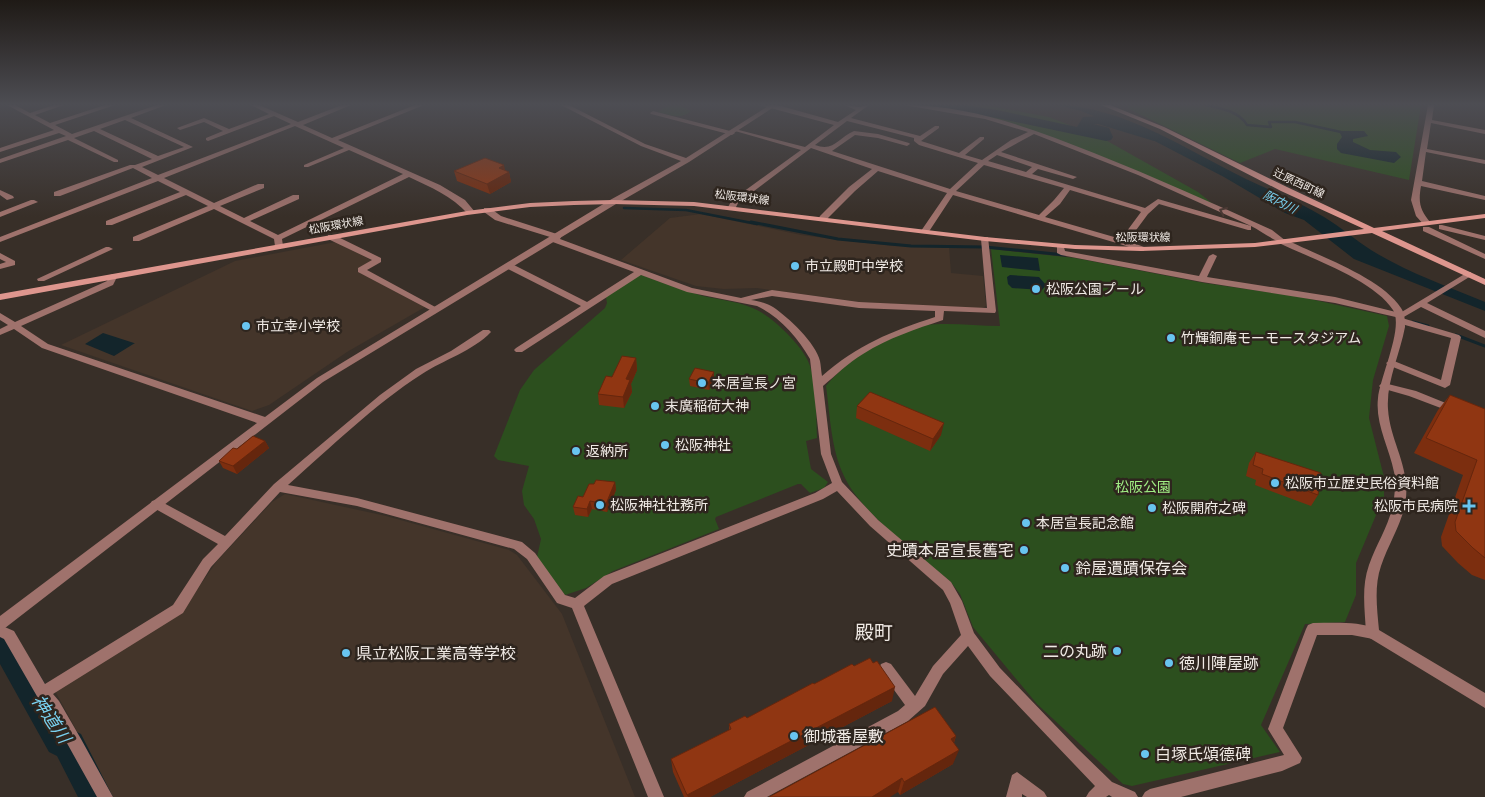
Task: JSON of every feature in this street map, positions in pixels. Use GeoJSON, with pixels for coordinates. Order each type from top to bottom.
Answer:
{"type":"FeatureCollection","features":[{"type":"Feature","properties":{"kind":"main road","name":"辻原西町線"},"geometry":{"type":"LineString","coordinates":[[1191,142],[1369,230],[1485,282]]}},
{"type":"Feature","properties":{"kind":"main road","name":"松阪環状線"},"geometry":{"type":"LineString","coordinates":[[0,297],[114,277],[278,242],[331,237],[472,212],[530,205],[613,202],[694,204],[732,207],[985,239],[1060,246],[1140,249],[1239,246],[1369,230],[1426,226],[1485,216]]}},
{"type":"Feature","properties":{"kind":"street"},"geometry":{"type":"LineString","coordinates":[[0,150],[24,142]]}},
{"type":"Feature","properties":{"kind":"street"},"geometry":{"type":"LineString","coordinates":[[0,161],[55,142]]}},
{"type":"Feature","properties":{"kind":"street"},"geometry":{"type":"LineString","coordinates":[[80,142],[116,161]]}},
{"type":"Feature","properties":{"kind":"street"},"geometry":{"type":"LineString","coordinates":[[123,142],[158,159]]}},
{"type":"Feature","properties":{"kind":"street"},"geometry":{"type":"LineString","coordinates":[[179,142],[190,147],[136,167],[215,206],[278,242],[409,174]]}},
{"type":"Feature","properties":{"kind":"street"},"geometry":{"type":"LineString","coordinates":[[0,240],[251,142]]}},
{"type":"Feature","properties":{"kind":"street"},"geometry":{"type":"LineString","coordinates":[[336,142],[452,195],[472,212]]}},
{"type":"Feature","properties":{"kind":"street"},"geometry":{"type":"LineString","coordinates":[[637,142],[687,161]]}},
{"type":"Feature","properties":{"kind":"street"},"geometry":{"type":"LineString","coordinates":[[0,624],[320,380],[613,202],[717,142]]}},
{"type":"Feature","properties":{"kind":"street"},"geometry":{"type":"LineString","coordinates":[[781,142],[824,150],[952,192],[1123,242],[1140,249]]}},
{"type":"Feature","properties":{"kind":"street"},"geometry":{"type":"LineString","coordinates":[[732,207],[734,202],[816,142]]}},
{"type":"Feature","properties":{"kind":"street"},"geometry":{"type":"LineString","coordinates":[[824,150],[832,149],[841,142]]}},
{"type":"Feature","properties":{"kind":"street"},"geometry":{"type":"LineString","coordinates":[[900,142],[907,144]]}},
{"type":"Feature","properties":{"kind":"street"},"geometry":{"type":"LineString","coordinates":[[921,142],[1140,208],[1145,212]]}},
{"type":"Feature","properties":{"kind":"street"},"geometry":{"type":"LineString","coordinates":[[960,155],[977,142]]}},
{"type":"Feature","properties":{"kind":"street"},"geometry":{"type":"LineString","coordinates":[[925,231],[952,192],[983,162],[1014,142]]}},
{"type":"Feature","properties":{"kind":"street"},"geometry":{"type":"LineString","coordinates":[[1060,142],[1140,174],[1273,234],[1282,241],[1370,285],[1393,304],[1401,318]]}},
{"type":"Feature","properties":{"kind":"street"},"geometry":{"type":"LineString","coordinates":[[1425,142],[1415,200],[1420,216],[1426,226],[1485,257]]}},
{"type":"Feature","properties":{"kind":"street"},"geometry":{"type":"LineString","coordinates":[[306,166],[348,148]]}},
{"type":"Feature","properties":{"kind":"street"},"geometry":{"type":"LineString","coordinates":[[1424,150],[1485,162]]}},
{"type":"Feature","properties":{"kind":"street"},"geometry":{"type":"LineString","coordinates":[[997,153],[1073,177]]}},
{"type":"Feature","properties":{"kind":"street"},"geometry":{"type":"LineString","coordinates":[[57,194],[132,166]]}},
{"type":"Feature","properties":{"kind":"street"},"geometry":{"type":"LineString","coordinates":[[1027,175],[1037,166]]}},
{"type":"Feature","properties":{"kind":"street"},"geometry":{"type":"LineString","coordinates":[[823,218],[852,189],[877,168]]}},
{"type":"Feature","properties":{"kind":"street"},"geometry":{"type":"LineString","coordinates":[[1419,183],[1485,198]]}},
{"type":"Feature","properties":{"kind":"street"},"geometry":{"type":"LineString","coordinates":[[136,239],[261,186]]}},
{"type":"Feature","properties":{"kind":"street"},"geometry":{"type":"LineString","coordinates":[[1040,218],[1069,187]]}},
{"type":"Feature","properties":{"kind":"street"},"geometry":{"type":"LineString","coordinates":[[0,192],[10,198]]}},
{"type":"Feature","properties":{"kind":"street"},"geometry":{"type":"LineString","coordinates":[[109,223],[186,192]]}},
{"type":"Feature","properties":{"kind":"street"},"geometry":{"type":"LineString","coordinates":[[243,221],[296,197]]}},
{"type":"Feature","properties":{"kind":"street"},"geometry":{"type":"LineString","coordinates":[[1123,242],[1145,212],[1158,201],[1273,234]]}},
{"type":"Feature","properties":{"kind":"street"},"geometry":{"type":"LineString","coordinates":[[0,215],[34,202]]}},
{"type":"Feature","properties":{"kind":"street"},"geometry":{"type":"LineString","coordinates":[[487,210],[498,218],[690,290],[740,298],[760,304],[770,309],[792,328],[816,359],[826,454],[838,484],[868,517],[947,586],[956,601],[968,636],[995,672],[1072,753],[1107,786],[1130,797]]}},
{"type":"Feature","properties":{"kind":"street"},"geometry":{"type":"LineString","coordinates":[[1442,227],[1485,238]]}},
{"type":"Feature","properties":{"kind":"street"},"geometry":{"type":"LineString","coordinates":[[331,237],[378,260],[361,270],[435,309]]}},
{"type":"Feature","properties":{"kind":"street"},"geometry":{"type":"LineString","coordinates":[[740,298],[772,293],[859,305],[992,311],[985,239]]}},
{"type":"Feature","properties":{"kind":"street"},"geometry":{"type":"LineString","coordinates":[[1060,246],[1061,253],[1202,279],[1336,300],[1401,318],[1456,338],[1445,385],[1391,363]]}},
{"type":"Feature","properties":{"kind":"street"},"geometry":{"type":"LineString","coordinates":[[40,279],[109,249]]}},
{"type":"Feature","properties":{"kind":"street"},"geometry":{"type":"LineString","coordinates":[[0,255],[12,263],[0,267]]}},
{"type":"Feature","properties":{"kind":"street"},"geometry":{"type":"LineString","coordinates":[[1202,279],[1213,256]]}},
{"type":"Feature","properties":{"kind":"street"},"geometry":{"type":"LineString","coordinates":[[509,266],[586,305]]}},
{"type":"Feature","properties":{"kind":"street"},"geometry":{"type":"LineString","coordinates":[[519,350],[639,272]]}},
{"type":"Feature","properties":{"kind":"street"},"geometry":{"type":"LineString","coordinates":[[1373,633],[1371,614],[1372,575],[1376,562],[1397,522],[1400,498],[1400,473],[1386,430],[1383,410],[1384,386],[1401,318],[1420,303],[1466,275]]}},
{"type":"Feature","properties":{"kind":"street"},"geometry":{"type":"LineString","coordinates":[[0,332],[110,284],[114,277]]}},
{"type":"Feature","properties":{"kind":"street"},"geometry":{"type":"LineString","coordinates":[[1420,303],[1485,335]]}},
{"type":"Feature","properties":{"kind":"street"},"geometry":{"type":"LineString","coordinates":[[819,384],[847,360],[865,348],[906,329],[940,318],[939,309]]}},
{"type":"Feature","properties":{"kind":"street"},"geometry":{"type":"LineString","coordinates":[[0,316],[45,346],[264,421]]}},
{"type":"Feature","properties":{"kind":"street"},"geometry":{"type":"LineString","coordinates":[[43,693],[178,609],[207,563],[278,487],[384,397],[419,371],[454,353],[486,332]]}},
{"type":"Feature","properties":{"kind":"street"},"geometry":{"type":"LineString","coordinates":[[1384,386],[1412,393],[1467,415]]}},
{"type":"Feature","properties":{"kind":"street"},"geometry":{"type":"LineString","coordinates":[[577,604],[608,580],[819,496],[838,484]]}},
{"type":"Feature","properties":{"kind":"street"},"geometry":{"type":"LineString","coordinates":[[278,487],[357,502],[518,545],[530,556],[561,599],[577,604]]}},
{"type":"Feature","properties":{"kind":"street"},"geometry":{"type":"LineString","coordinates":[[156,504],[226,542]]}},
{"type":"Feature","properties":{"kind":"street"},"geometry":{"type":"LineString","coordinates":[[577,604],[656,797]]}},
{"type":"Feature","properties":{"kind":"street"},"geometry":{"type":"LineString","coordinates":[[1150,797],[1282,764],[1295,758],[1275,729],[1313,629],[1345,629],[1373,633],[1485,701]]}},
{"type":"Feature","properties":{"kind":"street"},"geometry":{"type":"LineString","coordinates":[[0,631],[9,635],[43,693],[58,714],[105,797]]}},
{"type":"Feature","properties":{"kind":"street"},"geometry":{"type":"LineString","coordinates":[[752,797],[903,716],[915,707],[938,670],[968,636]]}},
{"type":"Feature","properties":{"kind":"street"},"geometry":{"type":"LineString","coordinates":[[886,668],[915,707]]}},
{"type":"Feature","properties":{"kind":"street"},"geometry":{"type":"LineString","coordinates":[[1014,797],[1017,780],[1039,797]]}},
{"type":"Feature","properties":{"kind":"street"},"geometry":{"type":"LineString","coordinates":[[1094,797],[1107,786]]}},
{"type":"Feature","properties":{"kind":"shaded area","name":"市立殿町中学校"},"geometry":{"type":"Polygon","coordinates":[[[701,214],[801,235],[893,246],[949,247],[951,273],[983,276],[986,306],[980,309],[860,302],[757,288],[724,289],[696,286],[621,260],[670,218],[701,214]]]}},
{"type":"Feature","properties":{"kind":"shaded area","name":"市立幸小学校"},"geometry":{"type":"Polygon","coordinates":[[[336,242],[373,261],[357,271],[425,307],[347,352],[269,405],[252,411],[61,345],[235,261],[336,242]]]}},
{"type":"Feature","properties":{"kind":"shaded area","name":"県立松阪工業高等学校"},"geometry":{"type":"Polygon","coordinates":[[[285,494],[386,516],[509,550],[517,555],[562,614],[635,797],[113,797],[55,691],[187,604],[217,561],[272,502],[285,494]]]}},
{"type":"Feature","properties":{"kind":"green space"},"geometry":{"type":"Polygon","coordinates":[[[1059,142],[1109,142],[1198,192],[1213,204],[1059,142]]]}},
{"type":"Feature","properties":{"kind":"green space"},"geometry":{"type":"Polygon","coordinates":[[[1197,142],[1415,142],[1409,180],[1275,149],[1240,163],[1197,142]]]}},
{"type":"Feature","properties":{"kind":"green space","name":"松阪公園"},"geometry":{"type":"Polygon","coordinates":[[[991,249],[1075,258],[1204,283],[1301,297],[1387,316],[1389,326],[1373,380],[1369,418],[1384,477],[1384,496],[1356,563],[1356,595],[1345,622],[1305,624],[1261,725],[1280,752],[1132,786],[1123,784],[1037,704],[973,627],[960,594],[950,581],[891,532],[852,490],[836,455],[826,386],[846,366],[871,347],[885,339],[913,328],[944,324],[1000,326],[991,249]]]}},
{"type":"Feature","properties":{"kind":"green space","name":"松阪神社"},"geometry":{"type":"Polygon","coordinates":[[[642,275],[695,294],[739,303],[753,308],[773,321],[789,335],[807,359],[815,392],[817,438],[806,441],[811,469],[828,482],[824,488],[810,493],[801,484],[798,484],[716,517],[719,529],[613,571],[586,588],[565,595],[537,557],[541,539],[534,519],[524,505],[522,491],[529,466],[498,460],[494,456],[520,390],[534,370],[605,308],[607,303],[606,297],[637,276],[642,275]]]}},
{"type":"Feature","properties":{"kind":"water","name":"阪内川"},"geometry":{"type":"Polygon","coordinates":[[[1157,142],[1176,142],[1246,179],[1315,212],[1384,258],[1485,302],[1485,311],[1354,259],[1304,220],[1285,213],[1224,177],[1157,142]]]}},
{"type":"Feature","properties":{"kind":"water"},"geometry":{"type":"Polygon","coordinates":[[[1338,142],[1353,142],[1370,150],[1396,152],[1401,157],[1394,163],[1341,153],[1337,149],[1338,142]]]}},
{"type":"Feature","properties":{"kind":"water"},"geometry":{"type":"Polygon","coordinates":[[[1000,255],[1038,258],[1040,271],[1002,267],[1000,255]]]}},
{"type":"Feature","properties":{"kind":"water"},"geometry":{"type":"Polygon","coordinates":[[[1010,275],[1039,277],[1046,285],[1042,290],[1012,288],[1008,284],[1007,277],[1010,275]]]}},
{"type":"Feature","properties":{"kind":"water"},"geometry":{"type":"Polygon","coordinates":[[[103,333],[135,343],[114,356],[85,344],[103,333]]]}},
{"type":"Feature","properties":{"kind":"building"},"geometry":{"type":"Polygon","coordinates":[[[485,158],[504,165],[499,168],[509,172],[487,184],[454,171],[485,158]]]}},
{"type":"Feature","properties":{"kind":"building"},"geometry":{"type":"Polygon","coordinates":[[[622,356],[636,358],[626,379],[630,380],[623,397],[598,394],[606,376],[612,377],[622,356]]]}},
{"type":"Feature","properties":{"kind":"building"},"geometry":{"type":"Polygon","coordinates":[[[695,368],[714,372],[708,383],[689,379],[695,368]]]}},
{"type":"Feature","properties":{"kind":"building"},"geometry":{"type":"Polygon","coordinates":[[[870,392],[944,423],[933,439],[857,406],[870,392]]]}},
{"type":"Feature","properties":{"kind":"building"},"geometry":{"type":"Polygon","coordinates":[[[1450,395],[1485,409],[1485,558],[1456,531],[1455,522],[1477,460],[1426,438],[1450,395]]]}},
{"type":"Feature","properties":{"kind":"building"},"geometry":{"type":"Polygon","coordinates":[[[253,436],[265,441],[233,466],[219,461],[233,448],[237,449],[253,436]]]}},
{"type":"Feature","properties":{"kind":"building"},"geometry":{"type":"Polygon","coordinates":[[[1256,452],[1321,473],[1318,495],[1262,474],[1263,469],[1253,465],[1256,452]]]}},
{"type":"Feature","properties":{"kind":"building"},"geometry":{"type":"Polygon","coordinates":[[[596,480],[615,482],[606,504],[590,501],[587,509],[573,507],[578,496],[583,497],[589,484],[594,484],[596,480]]]}},
{"type":"Feature","properties":{"kind":"building"},"geometry":{"type":"Polygon","coordinates":[[[870,658],[873,663],[877,661],[895,687],[687,795],[671,759],[731,729],[729,724],[745,716],[747,718],[852,664],[854,666],[870,658]]]}},
{"type":"Feature","properties":{"kind":"building","name":"御城番屋敷"},"geometry":{"type":"Polygon","coordinates":[[[935,707],[956,736],[951,739],[959,750],[904,782],[902,778],[872,797],[769,797],[935,707]]]}},
{"type":"Feature","properties":{"kind":"waterway"},"geometry":{"type":"LineString","coordinates":[[624,208],[686,210],[757,224]]}},
{"type":"Feature","properties":{"kind":"waterway"},"geometry":{"type":"LineString","coordinates":[[751,222],[838,239],[911,246],[985,247],[1065,255]]}},
{"type":"Feature","properties":{"kind":"waterway"},"geometry":{"type":"LineString","coordinates":[[1413,322],[1428,326]]}},
{"type":"Feature","properties":{"kind":"waterway"},"geometry":{"type":"LineString","coordinates":[[1456,335],[1485,346]]}},
{"type":"Feature","properties":{"kind":"waterway","name":"神道川"},"geometry":{"type":"LineString","coordinates":[[4,643],[61,741],[69,745],[96,797]]}},
{"type":"Feature","properties":{"kind":"place","name":"市立殿町中学校"},"geometry":{"type":"Point","coordinates":[795,266]}},
{"type":"Feature","properties":{"kind":"place","name":"松阪公園プール"},"geometry":{"type":"Point","coordinates":[1036,289]}},
{"type":"Feature","properties":{"kind":"place","name":"市立幸小学校"},"geometry":{"type":"Point","coordinates":[246,326]}},
{"type":"Feature","properties":{"kind":"place","name":"竹輝銅庵モーモースタジアム"},"geometry":{"type":"Point","coordinates":[1171,338]}},
{"type":"Feature","properties":{"kind":"place","name":"本居宣長ノ宮"},"geometry":{"type":"Point","coordinates":[702,383]}},
{"type":"Feature","properties":{"kind":"place","name":"末廣稲荷大神"},"geometry":{"type":"Point","coordinates":[655,406]}},
{"type":"Feature","properties":{"kind":"place","name":"松阪神社"},"geometry":{"type":"Point","coordinates":[665,445]}},
{"type":"Feature","properties":{"kind":"place","name":"返納所"},"geometry":{"type":"Point","coordinates":[576,451]}},
{"type":"Feature","properties":{"kind":"place","name":"松阪市立歴史民俗資料館"},"geometry":{"type":"Point","coordinates":[1275,483]}},
{"type":"Feature","properties":{"kind":"place","name":"松阪神社社務所"},"geometry":{"type":"Point","coordinates":[600,505]}},
{"type":"Feature","properties":{"kind":"place","name":"松阪市民病院"},"geometry":{"type":"Point","coordinates":[1469,506]}},
{"type":"Feature","properties":{"kind":"place","name":"松阪開府之碑"},"geometry":{"type":"Point","coordinates":[1152,508]}},
{"type":"Feature","properties":{"kind":"place","name":"本居宣長記念館"},"geometry":{"type":"Point","coordinates":[1026,523]}},
{"type":"Feature","properties":{"kind":"place","name":"史蹟本居宣長舊宅"},"geometry":{"type":"Point","coordinates":[1024,550]}},
{"type":"Feature","properties":{"kind":"place","name":"鈴屋遺蹟保存会"},"geometry":{"type":"Point","coordinates":[1065,568]}},
{"type":"Feature","properties":{"kind":"place","name":"二の丸跡"},"geometry":{"type":"Point","coordinates":[1117,651]}},
{"type":"Feature","properties":{"kind":"place","name":"県立松阪工業高等学校"},"geometry":{"type":"Point","coordinates":[346,653]}},
{"type":"Feature","properties":{"kind":"place","name":"徳川陣屋跡"},"geometry":{"type":"Point","coordinates":[1169,663]}},
{"type":"Feature","properties":{"kind":"place","name":"御城番屋敷"},"geometry":{"type":"Point","coordinates":[794,736]}},
{"type":"Feature","properties":{"kind":"place","name":"白塚氏頌德碑"},"geometry":{"type":"Point","coordinates":[1145,754]}},
{"type":"Feature","properties":{"kind":"district","name":"殿町"},"geometry":{"type":"Point","coordinates":[874,632]}}]}
